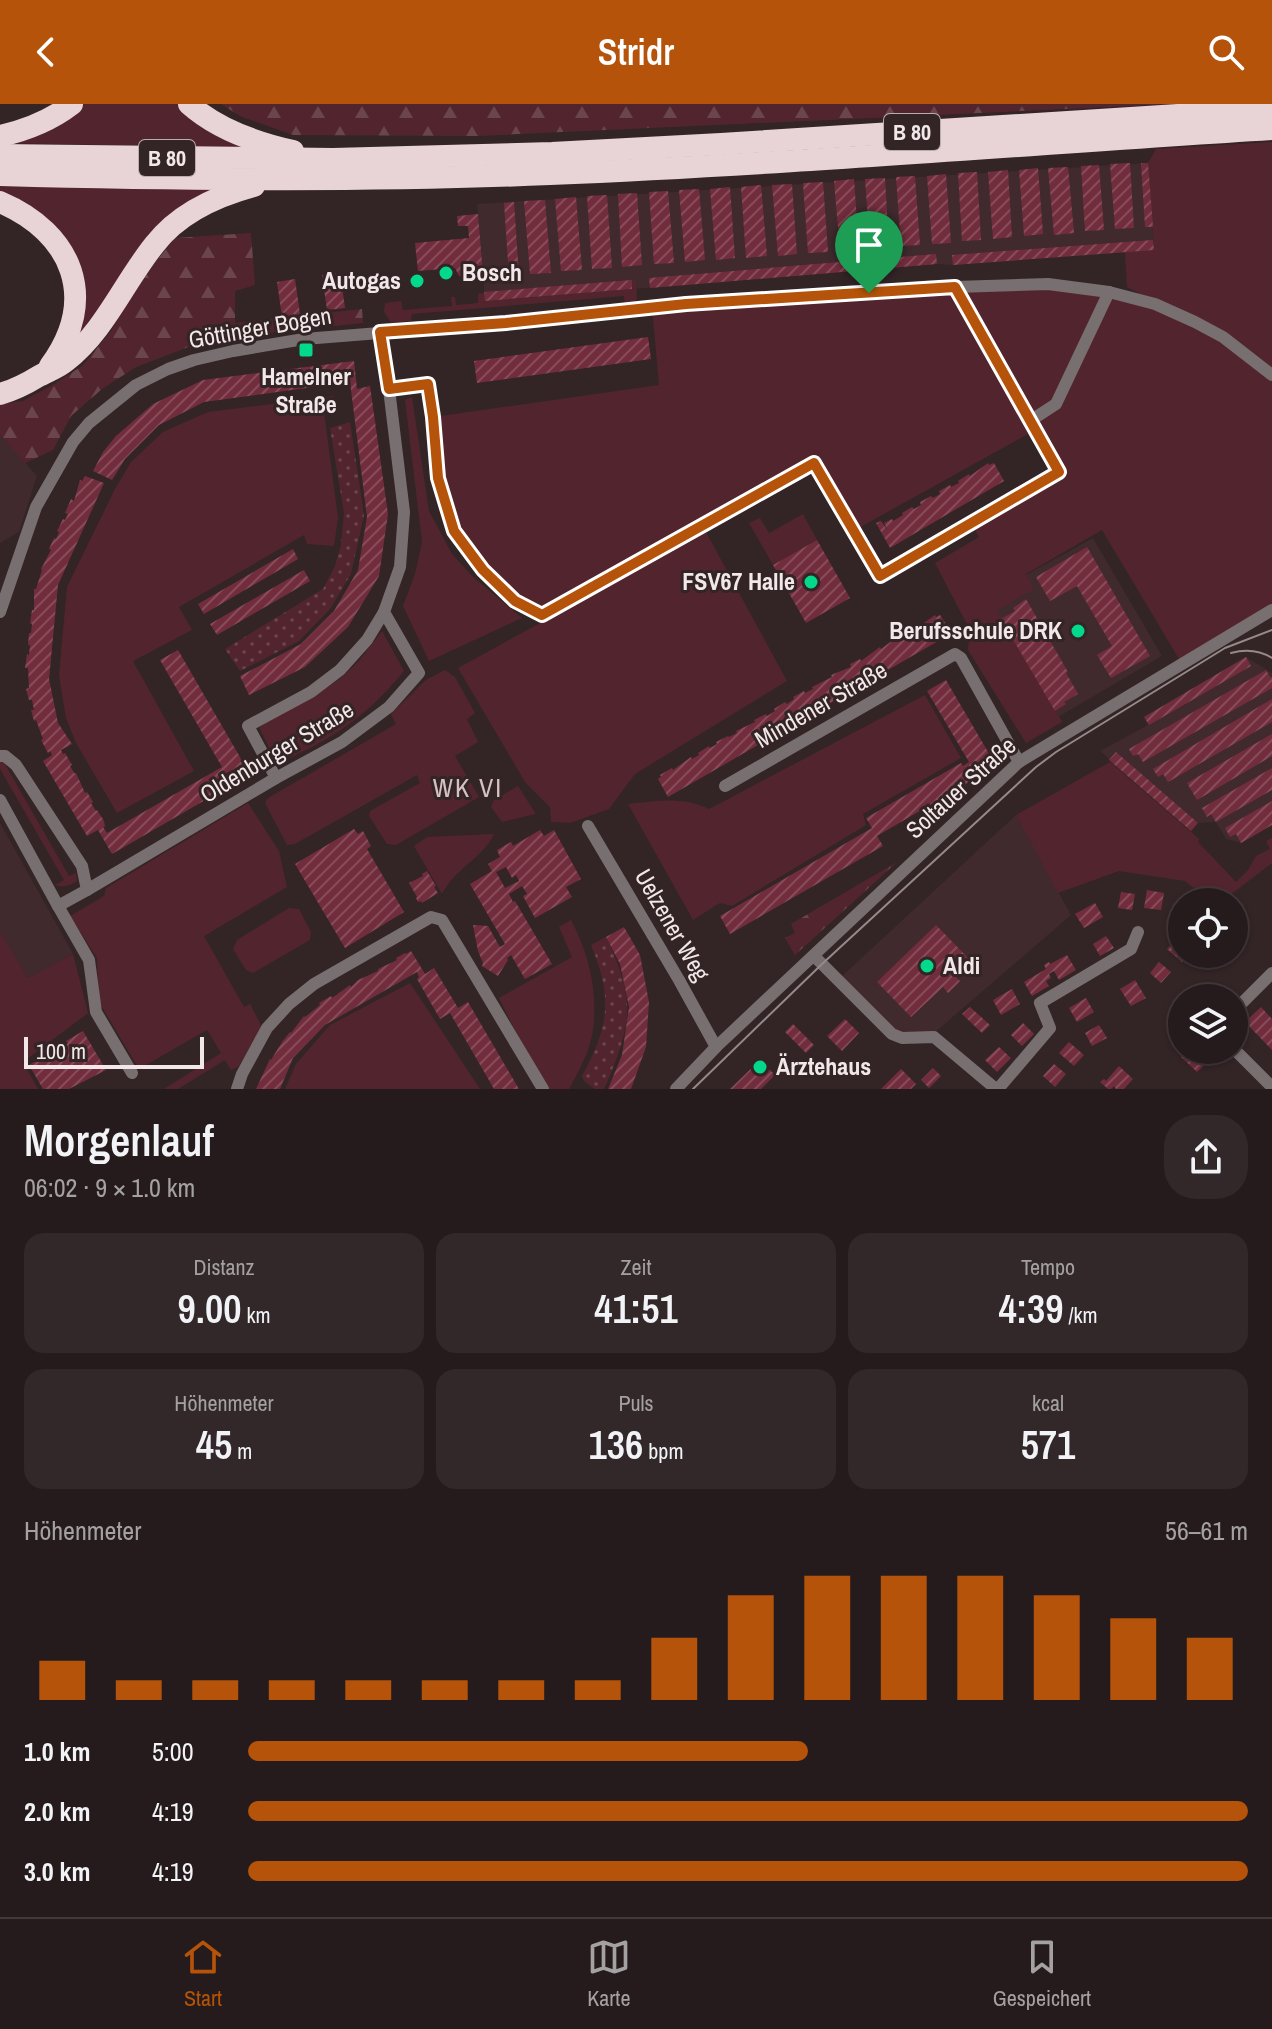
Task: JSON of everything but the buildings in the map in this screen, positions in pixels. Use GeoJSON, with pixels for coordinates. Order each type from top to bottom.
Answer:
{"type":"FeatureCollection","features":[{"type":"Feature","properties":{"kind":"highway"},"geometry":{"type":"LineString","coordinates":[[0,136],[25,130],[59,115],[72,104]]}},
{"type":"Feature","properties":{"kind":"highway"},"geometry":{"type":"LineString","coordinates":[[189,104],[212,122],[254,139],[333,159]]}},
{"type":"Feature","properties":{"kind":"highway","name":"B 80"},"geometry":{"type":"LineString","coordinates":[[0,155],[333,159],[552,153],[1272,109]]}},
{"type":"Feature","properties":{"kind":"highway","name":"B 80"},"geometry":{"type":"LineString","coordinates":[[0,175],[180,180],[425,179],[725,165],[1272,129]]}},
{"type":"Feature","properties":{"kind":"highway"},"geometry":{"type":"LineString","coordinates":[[0,394],[20,387],[68,360],[105,318],[156,242],[188,213],[226,194],[282,179]]}},
{"type":"Feature","properties":{"kind":"highway"},"geometry":{"type":"LineString","coordinates":[[0,202],[36,222],[58,245],[71,270],[75,290],[73,324],[62,348],[44,373]]}},
{"type":"Feature","properties":{"kind":"street"},"geometry":{"type":"LineString","coordinates":[[389,389],[428,384],[438,478],[454,531],[483,570],[515,601],[542,615],[814,463],[880,576],[1059,472],[955,287],[1048,284],[1109,292],[1155,304],[1223,337],[1272,375]]}},
{"type":"Feature","properties":{"kind":"street","name":"Göttinger Bogen"},"geometry":{"type":"LineString","coordinates":[[0,612],[36,507],[73,442],[122,394],[168,369],[194,360],[304,339],[506,323],[686,304],[955,287]]}},
{"type":"Feature","properties":{"kind":"street"},"geometry":{"type":"LineString","coordinates":[[1030,421],[1056,404],[1109,292]]}},
{"type":"Feature","properties":{"kind":"street"},"geometry":{"type":"LineString","coordinates":[[276,778],[248,726],[311,692],[340,670],[367,640],[384,612],[400,567],[404,512],[380,332]]}},
{"type":"Feature","properties":{"kind":"street","name":"Soltauer Straße"},"geometry":{"type":"LineString","coordinates":[[676,1089],[716,1047],[1019,762],[1272,610]]}},
{"type":"Feature","properties":{"kind":"street","name":"Oldenburger Straße"},"geometry":{"type":"LineString","coordinates":[[87,890],[342,742],[389,707],[419,673],[384,612]]}},
{"type":"Feature","properties":{"kind":"street","name":"Mindener Straße"},"geometry":{"type":"LineString","coordinates":[[725,786],[955,654],[961,658],[1019,762]]}},
{"type":"Feature","properties":{"kind":"street"},"geometry":{"type":"LineString","coordinates":[[0,756],[5,756],[16,765],[82,866],[87,890],[58,906]]}},
{"type":"Feature","properties":{"kind":"street"},"geometry":{"type":"LineString","coordinates":[[0,800],[89,960],[96,1012],[132,1073]]}},
{"type":"Feature","properties":{"kind":"street","name":"Uelzener Weg"},"geometry":{"type":"LineString","coordinates":[[588,826],[716,1047]]}},
{"type":"Feature","properties":{"kind":"street"},"geometry":{"type":"LineString","coordinates":[[237,1089],[267,1028],[289,1004],[314,984],[431,917],[442,920],[543,1089]]}},
{"type":"Feature","properties":{"kind":"street"},"geometry":{"type":"LineString","coordinates":[[814,956],[892,1034],[902,1038],[934,1037],[997,1089],[1050,1028],[1040,1003],[1131,949],[1138,932]]}},
{"type":"Feature","properties":{"kind":"street"},"geometry":{"type":"LineString","coordinates":[[1248,997],[1272,973]]}},
{"type":"Feature","properties":{"kind":"street"},"geometry":{"type":"LineString","coordinates":[[1248,1062],[1272,1085]]}},
{"type":"Feature","properties":{"kind":"shaded area"},"geometry":{"type":"Polygon","coordinates":[[[1148,163],[1154,250],[937,264],[485,301],[477,204],[1148,163]]]}},
{"type":"Feature","properties":{"kind":"shaded area"},"geometry":{"type":"Polygon","coordinates":[[[0,434],[37,476],[19,532],[0,543],[0,434]]]}},
{"type":"Feature","properties":{"kind":"shaded area","name":"Berufsschule DRK"},"geometry":{"type":"Polygon","coordinates":[[[1093,538],[1162,656],[1058,717],[994,607],[999,590],[1093,538]]]}},
{"type":"Feature","properties":{"kind":"shaded area"},"geometry":{"type":"Polygon","coordinates":[[[1246,657],[1272,673],[1272,825],[1241,843],[1226,839],[1216,822],[1198,823],[1191,831],[1100,751],[1148,725],[1144,717],[1246,657]]]}},
{"type":"Feature","properties":{"kind":"shaded area"},"geometry":{"type":"Polygon","coordinates":[[[1016,815],[1071,915],[933,1034],[897,1036],[841,977],[1016,815]]]}},
{"type":"Feature","properties":{"kind":"shaded area"},"geometry":{"type":"Polygon","coordinates":[[[0,823],[73,954],[28,978],[0,933],[0,823]]]}},
{"type":"Feature","properties":{"kind":"green space"},"geometry":{"type":"Polygon","coordinates":[[[80,104],[183,104],[263,148],[0,143],[80,104]]]}},
{"type":"Feature","properties":{"kind":"green space"},"geometry":{"type":"Polygon","coordinates":[[[221,104],[1174,104],[478,136],[293,135],[240,116],[221,104]]]}},
{"type":"Feature","properties":{"kind":"green space"},"geometry":{"type":"Polygon","coordinates":[[[1272,142],[1272,610],[1182,664],[1102,530],[1026,574],[1034,589],[997,610],[1062,722],[1026,743],[968,650],[970,630],[935,563],[979,537],[974,528],[1066,477],[963,302],[1028,434],[855,530],[814,463],[542,615],[515,601],[454,529],[438,478],[433,417],[659,385],[652,307],[1048,284],[1169,309],[1127,287],[1125,252],[1154,249],[1148,163],[1156,149],[1272,142]]]}},
{"type":"Feature","properties":{"kind":"green space"},"geometry":{"type":"Polygon","coordinates":[[[0,181],[229,188],[185,207],[66,353],[85,289],[0,197],[0,181]]]}},
{"type":"Feature","properties":{"kind":"green space"},"geometry":{"type":"Polygon","coordinates":[[[251,233],[255,285],[235,291],[235,323],[362,309],[363,323],[199,343],[136,367],[102,389],[71,416],[53,450],[25,463],[0,434],[0,404],[23,401],[82,366],[111,331],[130,298],[175,238],[251,233]]]}},
{"type":"Feature","properties":{"kind":"green space"},"geometry":{"type":"Polygon","coordinates":[[[632,280],[636,282],[637,299],[625,305],[624,296],[412,314],[411,321],[391,323],[384,312],[385,303],[401,301],[403,310],[452,306],[451,297],[455,297],[456,305],[478,303],[478,294],[484,293],[486,301],[633,289],[632,280]]]}},
{"type":"Feature","properties":{"kind":"green space"},"geometry":{"type":"Polygon","coordinates":[[[334,396],[324,412],[338,518],[334,546],[307,544],[304,535],[179,607],[192,630],[133,661],[194,771],[117,813],[76,743],[66,718],[59,675],[67,587],[115,489],[131,462],[163,432],[208,412],[334,396]]]}},
{"type":"Feature","properties":{"kind":"green space"},"geometry":{"type":"Polygon","coordinates":[[[412,397],[429,511],[452,554],[472,576],[522,618],[429,661],[403,606],[422,542],[405,400],[412,397]]]}},
{"type":"Feature","properties":{"kind":"green space"},"geometry":{"type":"Polygon","coordinates":[[[350,422],[364,515],[351,574],[330,609],[299,641],[240,671],[225,649],[323,589],[335,566],[344,513],[330,428],[350,422]]]}},
{"type":"Feature","properties":{"kind":"green space"},"geometry":{"type":"Polygon","coordinates":[[[803,514],[817,540],[773,565],[749,523],[760,518],[769,533],[803,514]]]}},
{"type":"Feature","properties":{"kind":"green space"},"geometry":{"type":"Polygon","coordinates":[[[706,532],[787,681],[635,774],[609,809],[570,823],[551,822],[550,807],[525,782],[458,668],[706,532]]]}},
{"type":"Feature","properties":{"kind":"green space"},"geometry":{"type":"Polygon","coordinates":[[[382,631],[404,671],[374,704],[348,725],[317,745],[277,764],[259,727],[340,679],[359,661],[382,631]]]}},
{"type":"Feature","properties":{"kind":"green space"},"geometry":{"type":"Polygon","coordinates":[[[445,670],[455,677],[475,713],[467,719],[478,742],[455,756],[479,797],[396,845],[387,844],[369,816],[370,811],[420,783],[417,775],[295,844],[287,845],[265,803],[268,798],[396,724],[391,714],[426,680],[445,670]]]}},
{"type":"Feature","properties":{"kind":"green space"},"geometry":{"type":"Polygon","coordinates":[[[925,695],[961,758],[863,814],[866,825],[732,906],[720,903],[693,920],[628,804],[679,801],[709,809],[925,695]]]}},
{"type":"Feature","properties":{"kind":"green space"},"geometry":{"type":"Polygon","coordinates":[[[0,759],[11,762],[6,766],[69,876],[76,873],[77,881],[66,886],[55,885],[64,880],[0,769],[0,759]]]}},
{"type":"Feature","properties":{"kind":"green space"},"geometry":{"type":"Polygon","coordinates":[[[1110,762],[1199,839],[1198,842],[1236,882],[1256,856],[1270,849],[1266,841],[1272,838],[1272,863],[1239,888],[1194,888],[1185,881],[1119,871],[1058,893],[1016,815],[1110,762]]]}},
{"type":"Feature","properties":{"kind":"green space"},"geometry":{"type":"Polygon","coordinates":[[[518,786],[536,814],[502,822],[491,807],[494,800],[518,786]]]}},
{"type":"Feature","properties":{"kind":"green space"},"geometry":{"type":"Polygon","coordinates":[[[248,803],[279,851],[287,887],[204,936],[244,1007],[250,1004],[262,1027],[238,1067],[231,1070],[225,1060],[178,1089],[164,1089],[221,1053],[207,1030],[139,1069],[99,1002],[97,958],[70,916],[104,896],[106,888],[248,803]]]}},
{"type":"Feature","properties":{"kind":"green space"},"geometry":{"type":"Polygon","coordinates":[[[494,834],[442,894],[414,846],[427,837],[494,834]]]}},
{"type":"Feature","properties":{"kind":"green space"},"geometry":{"type":"Polygon","coordinates":[[[897,862],[795,955],[785,938],[795,933],[791,924],[897,862]]]}},
{"type":"Feature","properties":{"kind":"green space"},"geometry":{"type":"Polygon","coordinates":[[[289,908],[299,909],[311,932],[310,940],[253,973],[246,970],[233,949],[237,940],[289,908]]]}},
{"type":"Feature","properties":{"kind":"green space"},"geometry":{"type":"Polygon","coordinates":[[[571,920],[591,973],[594,1001],[592,1038],[569,1089],[549,1089],[499,998],[572,957],[559,927],[571,920]]]}},
{"type":"Feature","properties":{"kind":"green space"},"geometry":{"type":"Polygon","coordinates":[[[0,932],[28,978],[73,954],[88,1013],[23,1062],[38,1089],[0,1089],[0,932]]]}},
{"type":"Feature","properties":{"kind":"green space"},"geometry":{"type":"Polygon","coordinates":[[[606,937],[622,978],[627,1014],[620,1047],[608,1080],[604,1089],[595,1089],[582,1076],[598,1042],[605,1012],[603,981],[591,945],[606,937]]]}},
{"type":"Feature","properties":{"kind":"green space"},"geometry":{"type":"Polygon","coordinates":[[[410,983],[480,1089],[285,1089],[296,1064],[330,1025],[410,983]]]}},
{"type":"Feature","properties":{"kind":"tram line"},"geometry":{"type":"LineString","coordinates":[[693,1089],[822,964],[1036,767],[1225,648],[1272,630]]}},
{"type":"Feature","properties":{"kind":"tram line"},"geometry":{"type":"LineString","coordinates":[[1231,653],[1252,651],[1272,658]]}},
{"type":"Feature","properties":{"kind":"place","name":"Bosch"},"geometry":{"type":"Point","coordinates":[446,273]}},
{"type":"Feature","properties":{"kind":"place","name":"Autogas"},"geometry":{"type":"Point","coordinates":[417,281]}},
{"type":"Feature","properties":{"kind":"place","name":"Hamelner Straße"},"geometry":{"type":"Point","coordinates":[306,350]}},
{"type":"Feature","properties":{"kind":"place","name":"FSV67 Halle"},"geometry":{"type":"Point","coordinates":[811,582]}},
{"type":"Feature","properties":{"kind":"place","name":"Berufsschule DRK"},"geometry":{"type":"Point","coordinates":[1078,631]}},
{"type":"Feature","properties":{"kind":"place","name":"Aldi"},"geometry":{"type":"Point","coordinates":[927,966]}},
{"type":"Feature","properties":{"kind":"place","name":"Ärztehaus"},"geometry":{"type":"Point","coordinates":[760,1067]}},
{"type":"Feature","properties":{"kind":"district","name":"WK VI"},"geometry":{"type":"Point","coordinates":[468,788]}},
{"type":"Feature","properties":{"kind":"route"},"geometry":{"type":"LineString","coordinates":[[955,287],[1059,472],[880,576],[814,463],[542,615],[518,604],[483,570],[454,531],[438,478],[428,384],[389,389],[380,332],[506,323],[686,304],[869,293],[955,287]]}}]}
